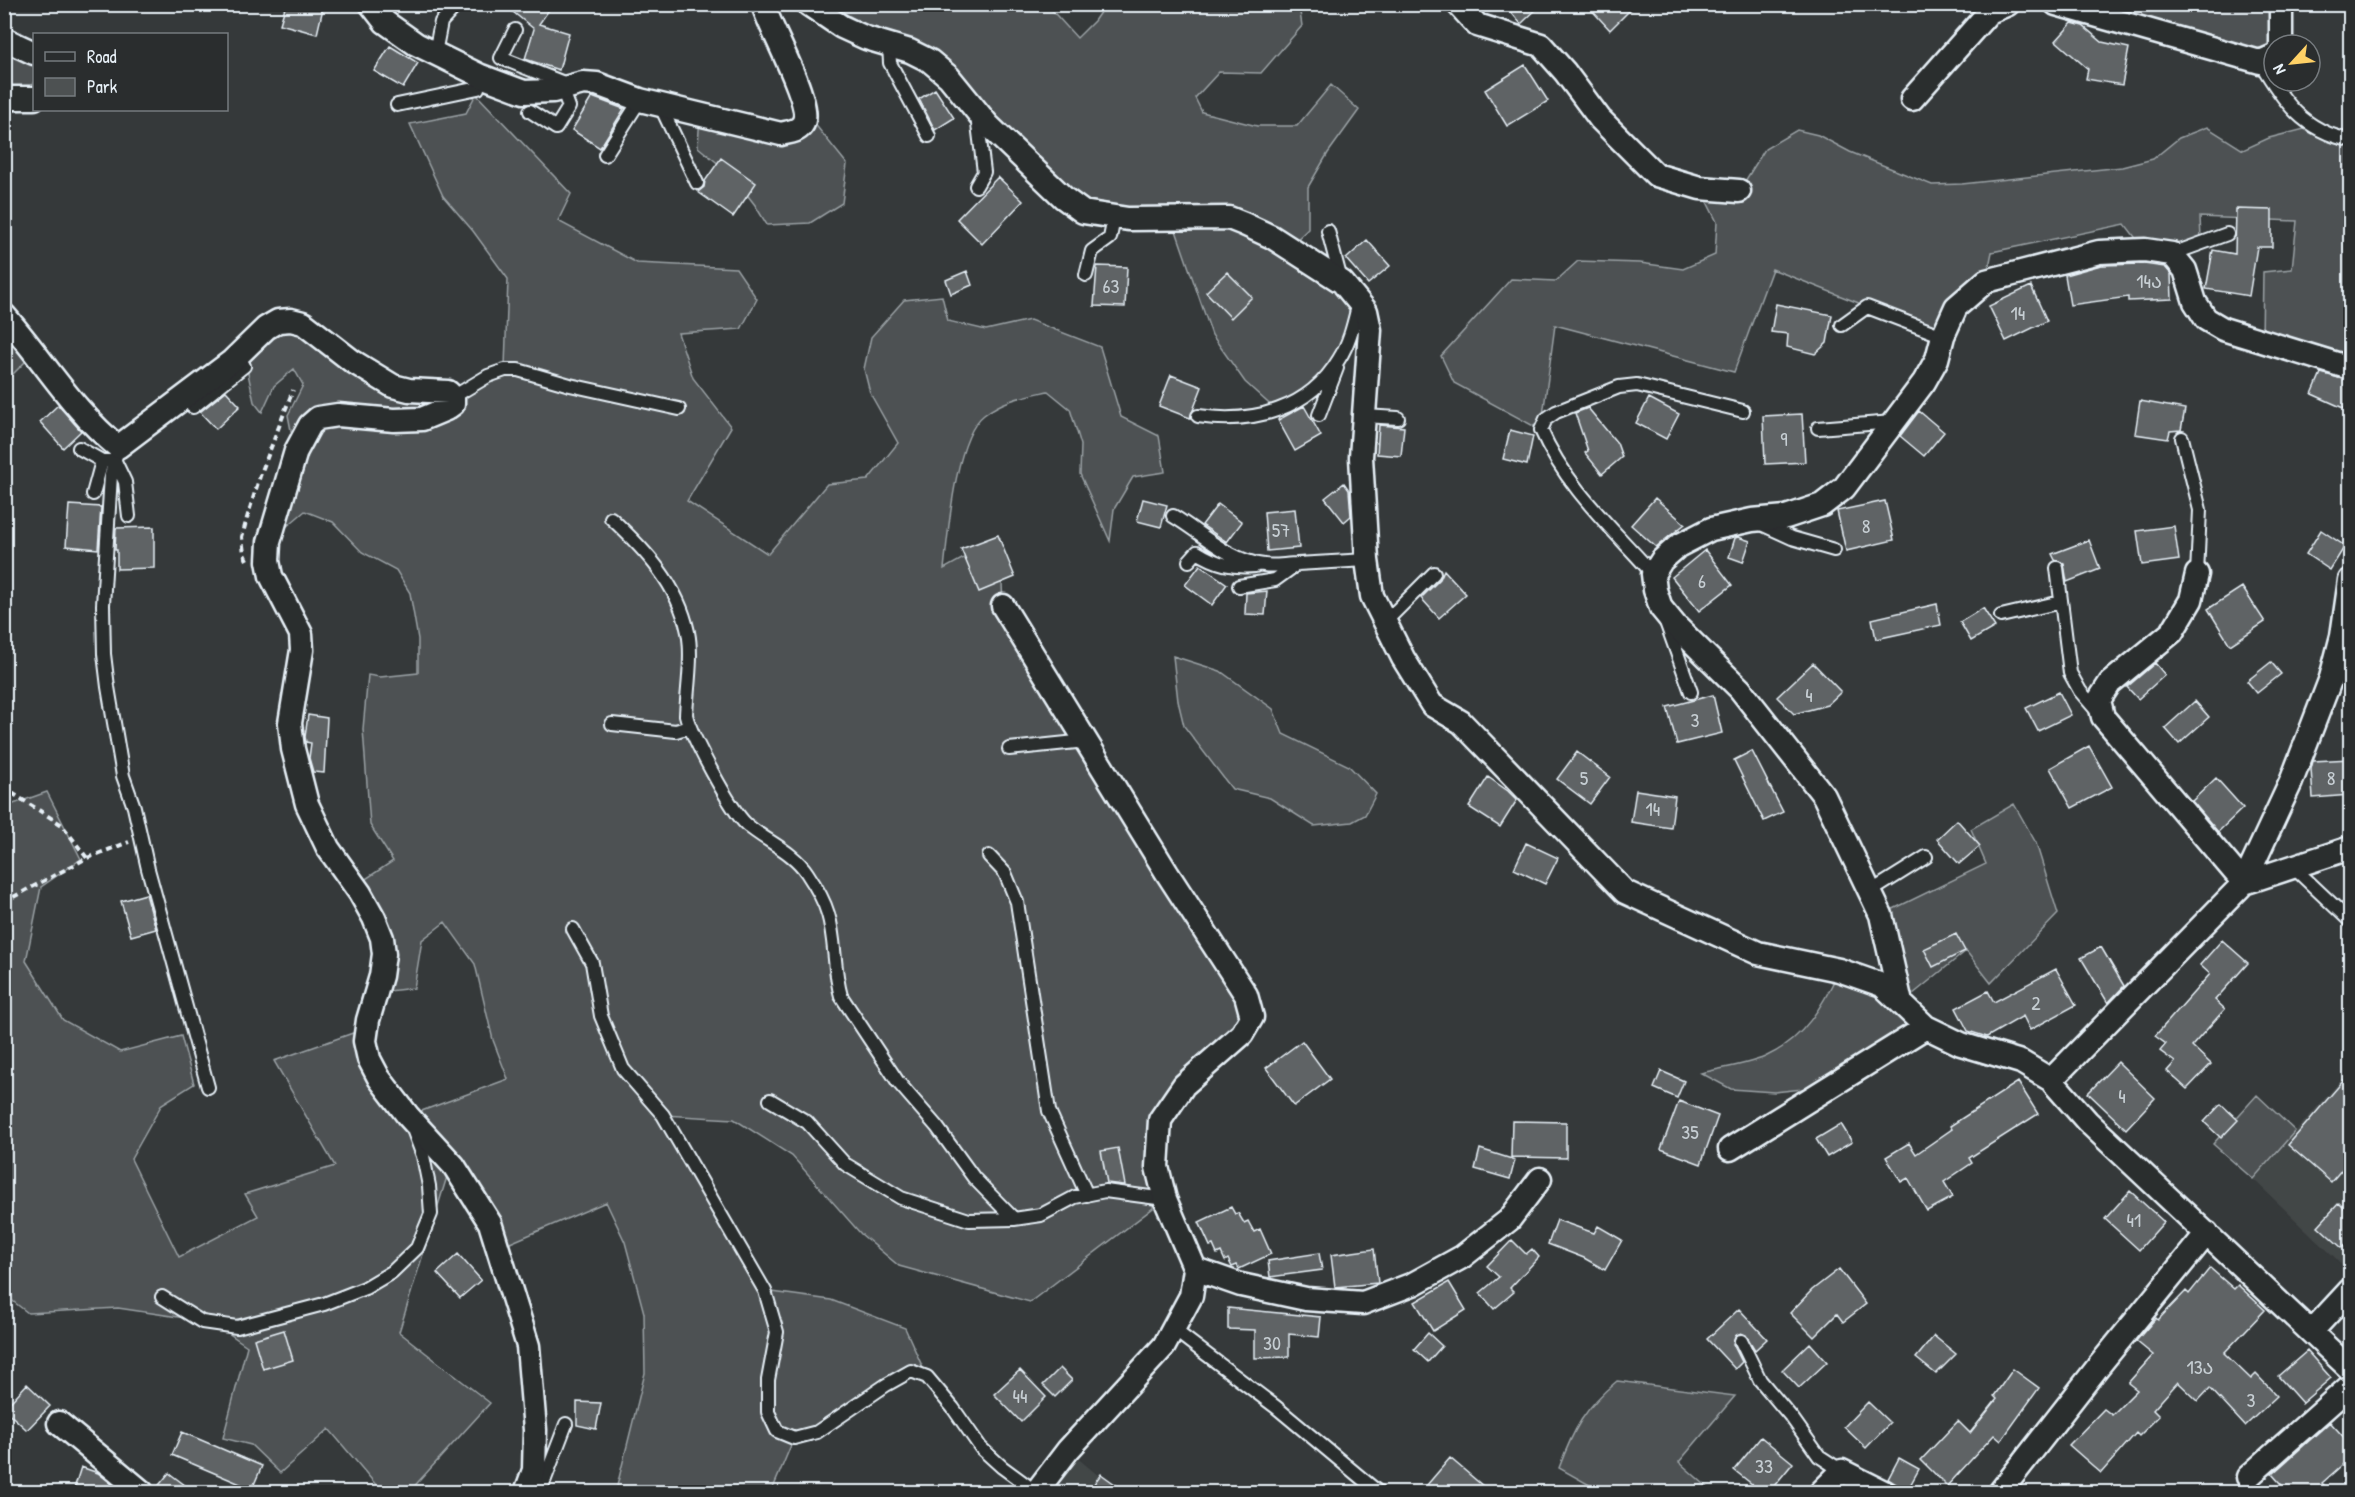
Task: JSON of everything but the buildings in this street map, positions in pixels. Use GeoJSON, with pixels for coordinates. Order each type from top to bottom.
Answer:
{"type":"FeatureCollection","features":[{"type":"Feature","properties":{"kind":"street"},"geometry":{"type":"LineString","coordinates":[[371,4],[385,22],[416,44],[481,76],[524,92],[553,91],[583,83],[597,84],[650,102],[781,134],[795,130],[802,125],[805,117],[803,102],[763,4]]}},
{"type":"Feature","properties":{"kind":"street"},"geometry":{"type":"LineString","coordinates":[[808,4],[866,38],[910,51],[930,62],[949,77],[976,111],[1064,198],[1083,212],[1114,218],[1229,218],[1272,237],[1342,282],[1360,301],[1366,311],[1371,330],[1361,457],[1367,560],[1372,596],[1404,658],[1432,705],[1461,722],[1625,891],[1758,953],[1839,970],[1882,985],[1926,1027],[1961,1044],[2021,1062],[2051,1080],[2087,1121],[2350,1369]]}},
{"type":"Feature","properties":{"kind":"street"},"geometry":{"type":"LineString","coordinates":[[1458,4],[1477,25],[1541,45],[1565,72],[1600,119],[1656,175],[1700,188],[1739,191]]}},
{"type":"Feature","properties":{"kind":"street"},"geometry":{"type":"LineString","coordinates":[[1912,99],[1989,12],[2008,4]]}},
{"type":"Feature","properties":{"kind":"street"},"geometry":{"type":"LineString","coordinates":[[2056,4],[2262,58]]}},
{"type":"Feature","properties":{"kind":"street"},"geometry":{"type":"LineString","coordinates":[[2281,4],[2281,33]]}},
{"type":"Feature","properties":{"kind":"street"},"geometry":{"type":"LineString","coordinates":[[4,39],[33,52]]}},
{"type":"Feature","properties":{"kind":"street"},"geometry":{"type":"LineString","coordinates":[[4,98],[33,98]]}},
{"type":"Feature","properties":{"kind":"street"},"geometry":{"type":"LineString","coordinates":[[1901,1003],[1881,915],[1824,796],[1740,689],[1661,608],[1653,574],[1662,560],[1678,546],[1711,529],[1752,520],[1786,517],[1822,505],[1844,488],[1924,382],[1936,359],[1956,307],[1986,281],[2099,252],[2145,250],[2172,254],[2185,270],[2195,302],[2206,319],[2223,329],[2350,368]]}},
{"type":"Feature","properties":{"kind":"street"},"geometry":{"type":"LineString","coordinates":[[4,315],[64,392],[106,438],[112,456],[238,356],[266,328],[278,321],[291,320],[303,323],[334,349],[393,386],[409,390],[448,392],[453,397],[453,404],[446,409],[422,419],[393,420],[326,415],[310,425],[296,451],[269,542],[268,561],[271,576],[301,634],[302,651],[290,723],[293,749],[307,804],[328,848],[360,893],[382,938],[384,954],[381,976],[368,1020],[365,1041],[369,1059],[379,1078],[408,1116],[454,1166],[490,1223],[528,1346],[535,1430],[534,1470],[526,1492]]}},
{"type":"Feature","properties":{"kind":"street"},"geometry":{"type":"LineString","coordinates":[[2198,574],[2192,600],[2172,632],[2109,683],[2100,700],[2103,717],[2244,882]]}},
{"type":"Feature","properties":{"kind":"street"},"geometry":{"type":"LineString","coordinates":[[2051,1080],[2244,882],[2291,782],[2331,678],[2342,636],[2350,580]]}},
{"type":"Feature","properties":{"kind":"street"},"geometry":{"type":"LineString","coordinates":[[1003,606],[1167,873],[1246,995],[1252,1017],[1242,1034],[1184,1085],[1160,1120],[1158,1167],[1167,1209],[1195,1269],[1191,1296],[1164,1346],[1068,1450],[1036,1492]]}},
{"type":"Feature","properties":{"kind":"street"},"geometry":{"type":"LineString","coordinates":[[2244,882],[2350,848]]}},
{"type":"Feature","properties":{"kind":"street"},"geometry":{"type":"LineString","coordinates":[[1730,1149],[1926,1027]]}},
{"type":"Feature","properties":{"kind":"street"},"geometry":{"type":"LineString","coordinates":[[1195,1269],[1241,1285],[1306,1299],[1363,1303],[1413,1284],[1462,1257],[1509,1220],[1540,1179]]}},
{"type":"Feature","properties":{"kind":"street"},"geometry":{"type":"LineString","coordinates":[[2000,1492],[2207,1233]]}},
{"type":"Feature","properties":{"kind":"street"},"geometry":{"type":"LineString","coordinates":[[2311,1332],[2350,1290]]}},
{"type":"Feature","properties":{"kind":"street"},"geometry":{"type":"LineString","coordinates":[[2248,1477],[2350,1386]]}},
{"type":"Feature","properties":{"kind":"street"},"geometry":{"type":"LineString","coordinates":[[59,1423],[142,1492]]}},
{"type":"Feature","properties":{"kind":"street"},"geometry":{"type":"LineString","coordinates":[[1821,1492],[1842,1471],[1884,1492]]}},
{"type":"Feature","properties":{"kind":"lane"},"geometry":{"type":"LineString","coordinates":[[435,53],[441,22],[458,4]]}},
{"type":"Feature","properties":{"kind":"lane"},"geometry":{"type":"LineString","coordinates":[[515,30],[501,58],[566,87],[569,107],[556,128],[530,111]]}},
{"type":"Feature","properties":{"kind":"lane"},"geometry":{"type":"LineString","coordinates":[[889,45],[890,63],[929,136]]}},
{"type":"Feature","properties":{"kind":"lane"},"geometry":{"type":"LineString","coordinates":[[397,105],[478,88],[481,76]]}},
{"type":"Feature","properties":{"kind":"lane"},"geometry":{"type":"LineString","coordinates":[[2280,93],[2299,116],[2336,137],[2350,140]]}},
{"type":"Feature","properties":{"kind":"lane"},"geometry":{"type":"LineString","coordinates":[[605,155],[650,102],[697,183]]}},
{"type":"Feature","properties":{"kind":"lane"},"geometry":{"type":"LineString","coordinates":[[976,111],[984,172],[976,186]]}},
{"type":"Feature","properties":{"kind":"lane"},"geometry":{"type":"LineString","coordinates":[[1086,275],[1092,251],[1110,238],[1114,218]]}},
{"type":"Feature","properties":{"kind":"lane"},"geometry":{"type":"LineString","coordinates":[[1328,231],[1342,282]]}},
{"type":"Feature","properties":{"kind":"lane"},"geometry":{"type":"LineString","coordinates":[[2172,254],[2227,234]]}},
{"type":"Feature","properties":{"kind":"lane"},"geometry":{"type":"LineString","coordinates":[[1319,415],[1334,381],[1360,301]]}},
{"type":"Feature","properties":{"kind":"lane"},"geometry":{"type":"LineString","coordinates":[[1842,325],[1868,307],[1943,336]]}},
{"type":"Feature","properties":{"kind":"lane"},"geometry":{"type":"LineString","coordinates":[[193,407],[244,366],[238,356]]}},
{"type":"Feature","properties":{"kind":"lane"},"geometry":{"type":"LineString","coordinates":[[1198,416],[1225,420],[1277,411],[1303,397],[1325,380],[1340,359]]}},
{"type":"Feature","properties":{"kind":"lane"},"geometry":{"type":"LineString","coordinates":[[453,397],[488,376],[505,370],[518,370],[570,386],[679,409]]}},
{"type":"Feature","properties":{"kind":"lane"},"geometry":{"type":"LineString","coordinates":[[1653,574],[1565,476],[1550,452],[1541,430],[1546,419],[1556,412],[1619,387],[1637,385],[1743,411]]}},
{"type":"Feature","properties":{"kind":"lane"},"geometry":{"type":"LineString","coordinates":[[1364,416],[1398,418]]}},
{"type":"Feature","properties":{"kind":"lane"},"geometry":{"type":"LineString","coordinates":[[1818,428],[1893,422]]}},
{"type":"Feature","properties":{"kind":"lane"},"geometry":{"type":"LineString","coordinates":[[2182,438],[2200,510],[2198,574]]}},
{"type":"Feature","properties":{"kind":"lane"},"geometry":{"type":"LineString","coordinates":[[79,448],[112,456]]}},
{"type":"Feature","properties":{"kind":"lane"},"geometry":{"type":"LineString","coordinates":[[93,494],[112,456]]}},
{"type":"Feature","properties":{"kind":"lane"},"geometry":{"type":"LineString","coordinates":[[112,456],[125,483],[129,516]]}},
{"type":"Feature","properties":{"kind":"lane"},"geometry":{"type":"LineString","coordinates":[[112,456],[103,605],[104,654],[117,751],[208,1087]]}},
{"type":"Feature","properties":{"kind":"lane"},"geometry":{"type":"LineString","coordinates":[[1173,516],[1227,553],[1265,566]]}},
{"type":"Feature","properties":{"kind":"lane"},"geometry":{"type":"LineString","coordinates":[[611,518],[645,550],[664,575],[678,603],[688,633],[686,715],[689,727],[744,823],[806,870],[818,892],[828,914],[836,981],[849,1010],[898,1082],[937,1127],[974,1178],[1014,1219]]}},
{"type":"Feature","properties":{"kind":"lane"},"geometry":{"type":"LineString","coordinates":[[1752,520],[1792,538],[1834,550]]}},
{"type":"Feature","properties":{"kind":"lane"},"geometry":{"type":"LineString","coordinates":[[1189,561],[1197,552],[1209,560],[1228,567],[1367,560]]}},
{"type":"Feature","properties":{"kind":"lane"},"geometry":{"type":"LineString","coordinates":[[1239,586],[1275,580],[1297,564]]}},
{"type":"Feature","properties":{"kind":"lane"},"geometry":{"type":"LineString","coordinates":[[2057,568],[2070,673],[2080,691],[2103,717]]}},
{"type":"Feature","properties":{"kind":"lane"},"geometry":{"type":"LineString","coordinates":[[1385,622],[1434,573]]}},
{"type":"Feature","properties":{"kind":"lane"},"geometry":{"type":"LineString","coordinates":[[2001,616],[2061,602]]}},
{"type":"Feature","properties":{"kind":"lane"},"geometry":{"type":"LineString","coordinates":[[1661,608],[1691,692]]}},
{"type":"Feature","properties":{"kind":"lane"},"geometry":{"type":"LineString","coordinates":[[612,724],[676,731],[689,727]]}},
{"type":"Feature","properties":{"kind":"lane"},"geometry":{"type":"LineString","coordinates":[[1009,749],[1086,741]]}},
{"type":"Feature","properties":{"kind":"lane"},"geometry":{"type":"LineString","coordinates":[[307,804],[312,781]]}},
{"type":"Feature","properties":{"kind":"lane"},"geometry":{"type":"LineString","coordinates":[[989,856],[1005,873],[1017,902],[1049,1111],[1087,1194]]}},
{"type":"Feature","properties":{"kind":"lane"},"geometry":{"type":"LineString","coordinates":[[1870,892],[1926,857]]}},
{"type":"Feature","properties":{"kind":"lane"},"geometry":{"type":"LineString","coordinates":[[2293,867],[2350,921]]}},
{"type":"Feature","properties":{"kind":"lane"},"geometry":{"type":"LineString","coordinates":[[573,929],[592,963],[602,1016],[623,1069],[663,1115],[765,1291],[777,1332],[768,1380],[768,1412],[777,1431],[794,1438],[818,1432],[886,1385],[911,1371],[927,1377],[953,1408],[981,1448],[1036,1492]]}},
{"type":"Feature","properties":{"kind":"lane"},"geometry":{"type":"LineString","coordinates":[[770,1100],[807,1122],[845,1164],[901,1198],[969,1220],[1014,1219],[1041,1215],[1075,1197],[1105,1191],[1165,1199]]}},
{"type":"Feature","properties":{"kind":"lane"},"geometry":{"type":"LineString","coordinates":[[162,1297],[202,1322],[237,1327],[324,1304],[365,1288],[392,1272],[417,1248],[431,1214],[429,1186],[423,1156],[408,1116]]}},
{"type":"Feature","properties":{"kind":"lane"},"geometry":{"type":"LineString","coordinates":[[1173,1329],[1276,1407],[1378,1492]]}},
{"type":"Feature","properties":{"kind":"lane"},"geometry":{"type":"LineString","coordinates":[[1741,1341],[1760,1380],[1792,1418],[1819,1456],[1842,1471]]}},
{"type":"Feature","properties":{"kind":"lane"},"geometry":{"type":"LineString","coordinates":[[540,1492],[566,1424]]}},
{"type":"Feature","properties":{"kind":"path"},"geometry":{"type":"LineString","coordinates":[[12,793],[62,825],[87,858]]}},
{"type":"Feature","properties":{"kind":"path"},"geometry":{"type":"LineString","coordinates":[[4,902],[87,858],[141,837]]}},
{"type":"Feature","properties":{"kind":"shaded area"},"geometry":{"type":"Polygon","coordinates":[[[2350,1070],[2350,1272],[2253,1179],[2350,1070]]]}},
{"type":"Feature","properties":{"kind":"shaded area"},"geometry":{"type":"Polygon","coordinates":[[[1075,1456],[1118,1492],[1056,1492],[1075,1456]]]}},
{"type":"Feature","properties":{"kind":"green space"},"geometry":{"type":"Polygon","coordinates":[[[831,5],[1047,5],[1077,38],[1094,21],[1105,5],[1299,5],[1302,26],[1261,73],[1219,72],[1195,98],[1202,112],[1257,126],[1297,126],[1331,85],[1359,110],[1328,153],[1308,187],[1308,229],[1290,246],[1360,301],[1325,380],[1277,411],[1245,382],[1212,335],[1171,216],[1083,206],[889,39],[831,5]]]}},
{"type":"Feature","properties":{"kind":"green space"},"geometry":{"type":"Polygon","coordinates":[[[2109,5],[2281,5],[2277,33],[2262,33],[2262,53],[2102,17],[2109,5]]]}},
{"type":"Feature","properties":{"kind":"green space"},"geometry":{"type":"Polygon","coordinates":[[[4,47],[33,60],[33,109],[5,112],[4,47]]]}},
{"type":"Feature","properties":{"kind":"green space"},"geometry":{"type":"Polygon","coordinates":[[[476,94],[571,194],[558,221],[637,263],[736,268],[757,299],[741,329],[678,333],[693,378],[731,427],[687,501],[768,554],[827,484],[868,480],[898,443],[870,393],[864,369],[871,337],[904,300],[942,296],[948,321],[986,330],[1030,320],[1100,347],[1121,417],[1159,436],[1165,472],[1133,477],[1114,509],[1110,541],[1080,474],[1081,445],[1070,409],[1048,391],[1015,399],[991,410],[974,426],[966,443],[955,487],[944,569],[1000,538],[1003,606],[1252,1017],[1160,1120],[1153,1208],[1030,1302],[899,1266],[861,1234],[792,1156],[734,1119],[664,1115],[765,1291],[831,1300],[905,1328],[927,1377],[911,1371],[848,1412],[794,1438],[774,1486],[767,1492],[632,1492],[617,1486],[645,1373],[644,1313],[625,1242],[606,1202],[496,1249],[454,1154],[399,1332],[490,1403],[409,1492],[382,1492],[329,1429],[280,1473],[251,1445],[223,1438],[247,1346],[212,1322],[118,1308],[28,1313],[5,1295],[5,807],[47,792],[81,859],[41,887],[26,961],[63,1020],[120,1052],[181,1036],[194,1084],[162,1104],[131,1159],[179,1257],[258,1216],[245,1194],[335,1166],[274,1061],[367,1028],[383,1077],[408,1116],[508,1079],[493,1040],[475,964],[445,922],[422,940],[414,988],[372,993],[378,960],[355,886],[393,861],[370,825],[363,729],[368,675],[380,677],[418,673],[418,639],[410,593],[396,570],[362,552],[333,522],[305,511],[273,538],[294,446],[288,415],[303,385],[294,369],[274,386],[262,412],[254,402],[245,359],[289,324],[344,366],[453,397],[505,367],[508,279],[473,231],[443,196],[410,124],[466,113],[476,94]]]}},
{"type":"Feature","properties":{"kind":"green space"},"geometry":{"type":"Polygon","coordinates":[[[700,114],[764,131],[814,123],[847,164],[842,203],[810,223],[767,225],[732,175],[698,147],[700,114]]]}},
{"type":"Feature","properties":{"kind":"green space"},"geometry":{"type":"Polygon","coordinates":[[[2316,126],[2350,140],[2350,368],[2262,341],[2263,272],[2292,269],[2297,221],[2200,217],[2201,239],[2172,254],[2145,250],[2125,224],[1992,252],[1986,281],[1943,336],[1772,269],[1734,372],[1555,325],[1541,430],[1454,383],[1441,356],[1511,279],[1556,281],[1578,261],[1640,263],[1683,269],[1715,255],[1717,222],[1700,188],[1739,191],[1765,149],[1797,130],[1818,135],[1850,152],[1932,185],[1962,184],[2122,167],[2153,159],[2179,138],[2207,127],[2243,150],[2269,138],[2316,126]]]}},
{"type":"Feature","properties":{"kind":"green space"},"geometry":{"type":"Polygon","coordinates":[[[4,330],[29,358],[5,382],[4,382],[4,330]]]}},
{"type":"Feature","properties":{"kind":"green space"},"geometry":{"type":"Polygon","coordinates":[[[1173,656],[1220,671],[1273,709],[1283,734],[1349,766],[1376,794],[1365,815],[1352,822],[1314,826],[1270,798],[1232,789],[1184,726],[1178,701],[1173,656]]]}},
{"type":"Feature","properties":{"kind":"green space"},"geometry":{"type":"Polygon","coordinates":[[[2014,804],[2036,843],[2058,914],[1991,983],[1966,951],[1902,1003],[1926,1027],[1832,1086],[1774,1092],[1731,1089],[1701,1073],[1758,1060],[1778,1050],[1810,1021],[1819,1009],[1839,970],[1900,1002],[1881,915],[1986,864],[1971,829],[2014,804]]]}},
{"type":"Feature","properties":{"kind":"green space"},"geometry":{"type":"Polygon","coordinates":[[[2257,1095],[2295,1131],[2253,1179],[2213,1144],[2257,1095]]]}},
{"type":"Feature","properties":{"kind":"green space"},"geometry":{"type":"Polygon","coordinates":[[[1617,1381],[1735,1396],[1679,1462],[1713,1492],[1602,1492],[1559,1468],[1581,1420],[1596,1400],[1617,1381]]]}}]}
